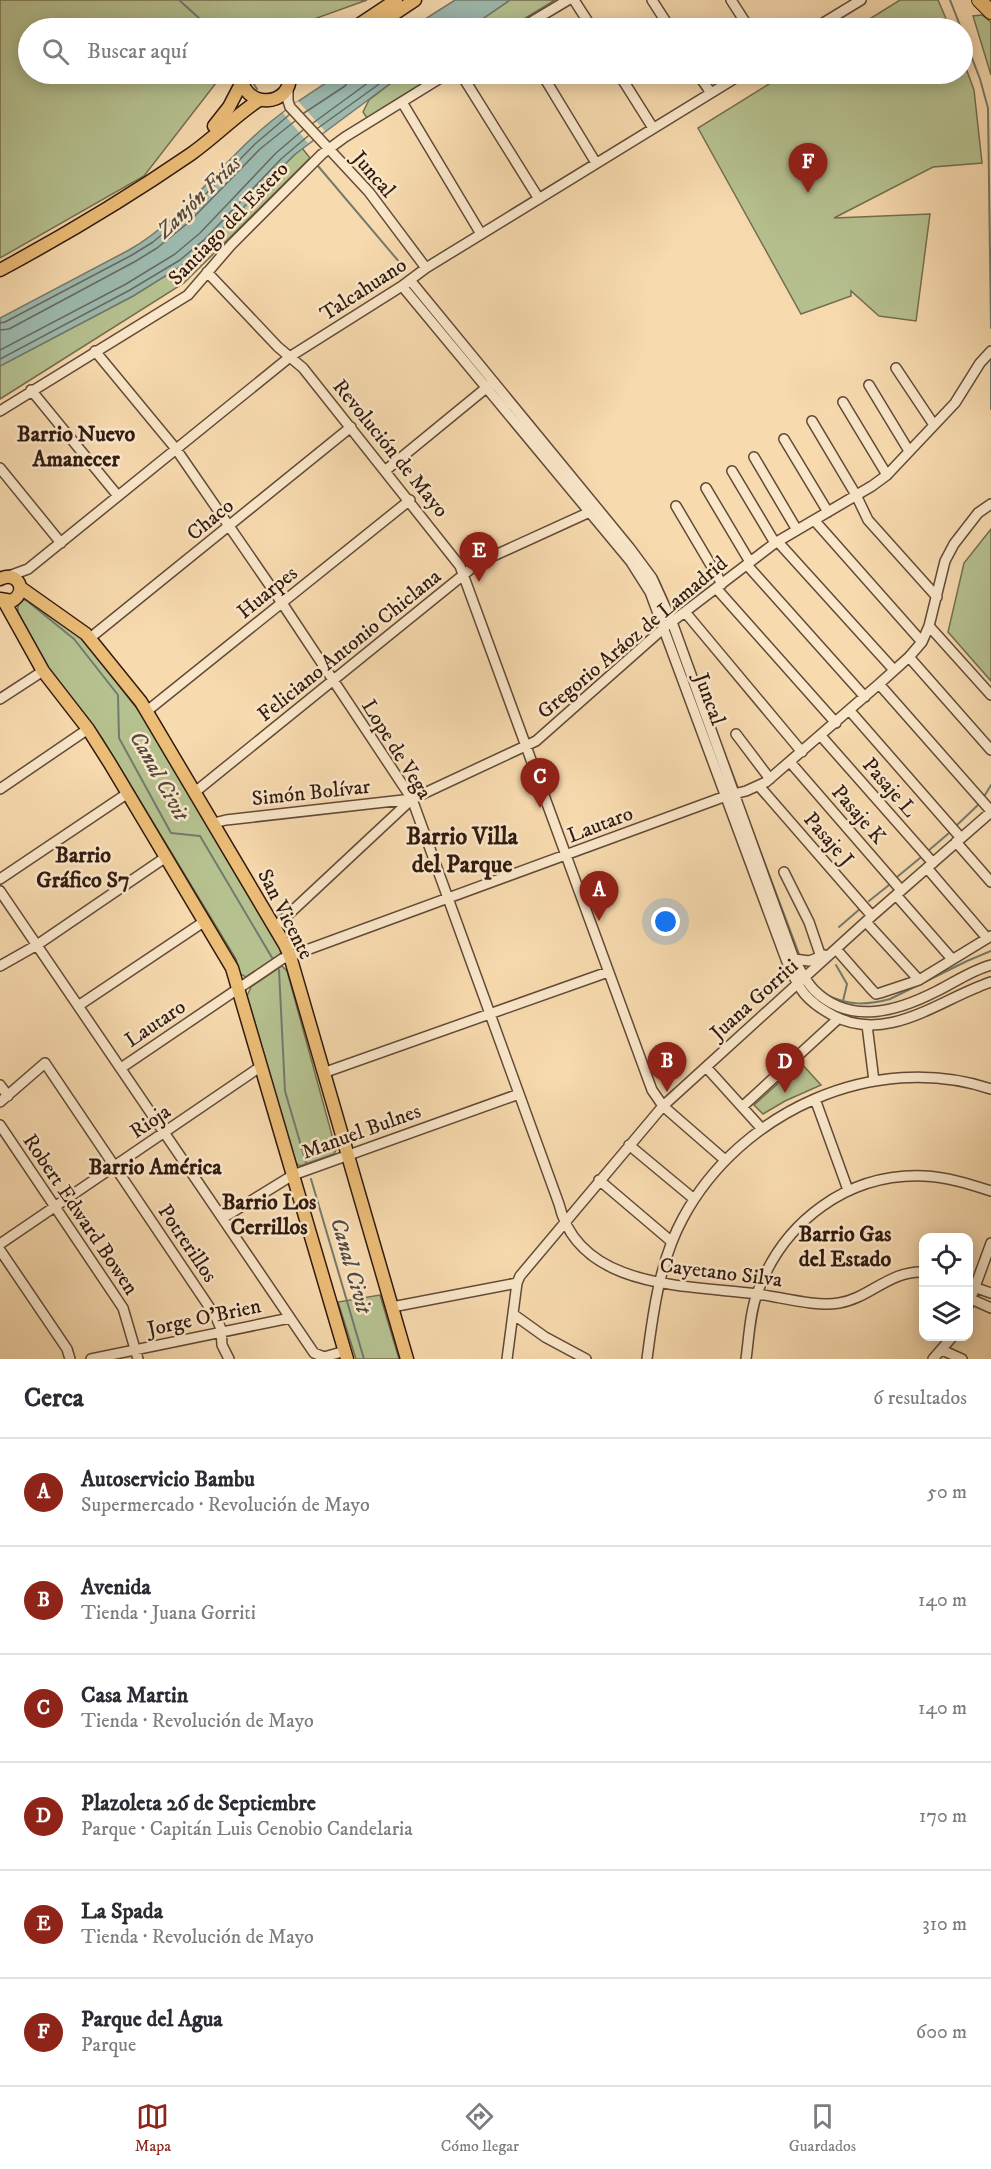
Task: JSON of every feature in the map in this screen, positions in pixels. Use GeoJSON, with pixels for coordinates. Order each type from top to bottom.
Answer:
{"type":"FeatureCollection","features":[{"type":"Feature","properties":{"kind":"highway"},"geometry":{"type":"LineString","coordinates":[[979,0],[991,12]]}},
{"type":"Feature","properties":{"kind":"main road"},"geometry":{"type":"LineString","coordinates":[[370,18],[396,0]]}},
{"type":"Feature","properties":{"kind":"main road"},"geometry":{"type":"LineString","coordinates":[[388,18],[415,0]]}},
{"type":"Feature","properties":{"kind":"main road"},"geometry":{"type":"LineString","coordinates":[[174,165],[223,116],[238,84]]}},
{"type":"Feature","properties":{"kind":"main road"},"geometry":{"type":"LineString","coordinates":[[244,84],[251,96],[263,100],[275,99],[287,84]]}},
{"type":"Feature","properties":{"kind":"main road"},"geometry":{"type":"LineString","coordinates":[[0,270],[88,219],[193,153],[229,121],[263,100]]}},
{"type":"Feature","properties":{"kind":"main road","name":"San Vicente"},"geometry":{"type":"LineString","coordinates":[[4,575],[17,579],[21,587],[90,638],[147,711],[290,956],[407,1359]]}},
{"type":"Feature","properties":{"kind":"main road"},"geometry":{"type":"LineString","coordinates":[[21,587],[16,599],[1,600],[43,671],[88,729],[228,962],[238,988],[346,1355]]}},
{"type":"Feature","properties":{"kind":"street"},"geometry":{"type":"LineString","coordinates":[[379,12],[389,0]]}},
{"type":"Feature","properties":{"kind":"street"},"geometry":{"type":"LineString","coordinates":[[537,18],[568,0]]}},
{"type":"Feature","properties":{"kind":"street"},"geometry":{"type":"LineString","coordinates":[[574,0],[586,18]]}},
{"type":"Feature","properties":{"kind":"street"},"geometry":{"type":"LineString","coordinates":[[652,0],[664,18]]}},
{"type":"Feature","properties":{"kind":"street"},"geometry":{"type":"LineString","coordinates":[[731,0],[743,18]]}},
{"type":"Feature","properties":{"kind":"street"},"geometry":{"type":"LineString","coordinates":[[831,18],[861,0]]}},
{"type":"Feature","properties":{"kind":"street"},"geometry":{"type":"LineString","coordinates":[[290,84],[288,101],[290,107]]}},
{"type":"Feature","properties":{"kind":"street","name":"Santiago del Estero"},"geometry":{"type":"LineString","coordinates":[[0,411],[188,295],[255,219],[328,149],[431,84]]}},
{"type":"Feature","properties":{"kind":"street"},"geometry":{"type":"LineString","coordinates":[[467,84],[538,199]]}},
{"type":"Feature","properties":{"kind":"street"},"geometry":{"type":"LineString","coordinates":[[548,84],[596,163]]}},
{"type":"Feature","properties":{"kind":"street"},"geometry":{"type":"LineString","coordinates":[[625,84],[653,128]]}},
{"type":"Feature","properties":{"kind":"street"},"geometry":{"type":"LineString","coordinates":[[705,84],[711,93]]}},
{"type":"Feature","properties":{"kind":"street","name":"Talcahuano"},"geometry":{"type":"LineString","coordinates":[[4,575],[28,569],[291,356],[402,286],[426,268],[726,84]]}},
{"type":"Feature","properties":{"kind":"street"},"geometry":{"type":"LineString","coordinates":[[263,100],[290,107]]}},
{"type":"Feature","properties":{"kind":"street"},"geometry":{"type":"LineString","coordinates":[[402,102],[481,234]]}},
{"type":"Feature","properties":{"kind":"street","name":"Juncal"},"geometry":{"type":"LineString","coordinates":[[290,107],[369,192],[426,268]]}},
{"type":"Feature","properties":{"kind":"street","name":"Revolución de Mayo"},"geometry":{"type":"LineString","coordinates":[[207,272],[278,347],[303,368],[455,557],[464,575],[652,1090],[663,1106],[724,1160]]}},
{"type":"Feature","properties":{"kind":"street","name":"Juncal"},"geometry":{"type":"LineString","coordinates":[[410,280],[490,384],[593,510],[650,592],[668,625],[796,985],[806,998],[816,1007],[839,1018],[867,1025],[883,1025],[905,1019],[991,982]]}},
{"type":"Feature","properties":{"kind":"street","name":"Juncal"},"geometry":{"type":"LineString","coordinates":[[402,286],[490,384]]}},
{"type":"Feature","properties":{"kind":"street","name":"Lope de Vega"},"geometry":{"type":"LineString","coordinates":[[95,351],[176,449],[412,799],[564,1221]]}},
{"type":"Feature","properties":{"kind":"street","name":"Gregorio Aráoz de Lamadrid"},"geometry":{"type":"LineString","coordinates":[[275,927],[412,799],[536,741],[668,625],[776,542],[887,474],[955,403],[980,363],[991,351]]}},
{"type":"Feature","properties":{"kind":"street"},"geometry":{"type":"LineString","coordinates":[[896,369],[934,425]]}},
{"type":"Feature","properties":{"kind":"street"},"geometry":{"type":"LineString","coordinates":[[386,470],[490,384]]}},
{"type":"Feature","properties":{"kind":"street"},"geometry":{"type":"LineString","coordinates":[[869,385],[909,451]]}},
{"type":"Feature","properties":{"kind":"street"},"geometry":{"type":"LineString","coordinates":[[31,390],[118,496]]}},
{"type":"Feature","properties":{"kind":"street"},"geometry":{"type":"LineString","coordinates":[[843,402],[887,474]]}},
{"type":"Feature","properties":{"kind":"street"},"geometry":{"type":"LineString","coordinates":[[812,421],[856,495],[868,520],[937,597]]}},
{"type":"Feature","properties":{"kind":"street","name":"Chaco"},"geometry":{"type":"LineString","coordinates":[[90,638],[351,427]]}},
{"type":"Feature","properties":{"kind":"street"},"geometry":{"type":"LineString","coordinates":[[784,439],[828,512]]}},
{"type":"Feature","properties":{"kind":"street"},"geometry":{"type":"LineString","coordinates":[[754,458],[797,530]]}},
{"type":"Feature","properties":{"kind":"street"},"geometry":{"type":"LineString","coordinates":[[0,468],[61,543]]}},
{"type":"Feature","properties":{"kind":"street"},"geometry":{"type":"LineString","coordinates":[[732,471],[776,542],[894,670]]}},
{"type":"Feature","properties":{"kind":"street"},"geometry":{"type":"LineString","coordinates":[[706,488],[749,563],[865,697]]}},
{"type":"Feature","properties":{"kind":"street","name":"Huarpes"},"geometry":{"type":"LineString","coordinates":[[147,711],[410,500]]}},
{"type":"Feature","properties":{"kind":"street","name":"Lautaro"},"geometry":{"type":"LineString","coordinates":[[121,1068],[282,959],[759,786],[770,779],[850,711],[909,657],[922,642],[929,626],[945,561],[954,543],[978,513],[991,504]]}},
{"type":"Feature","properties":{"kind":"street"},"geometry":{"type":"LineString","coordinates":[[676,506],[719,586],[836,723]]}},
{"type":"Feature","properties":{"kind":"street","name":"Feliciano Antonio Chiclana"},"geometry":{"type":"LineString","coordinates":[[195,792],[478,563],[593,510]]}},
{"type":"Feature","properties":{"kind":"street"},"geometry":{"type":"LineString","coordinates":[[814,520],[922,642]]}},
{"type":"Feature","properties":{"kind":"street","name":"Talcahuano"},"geometry":{"type":"LineString","coordinates":[[21,587],[28,569]]}},
{"type":"Feature","properties":{"kind":"street"},"geometry":{"type":"LineString","coordinates":[[685,612],[802,752]]}},
{"type":"Feature","properties":{"kind":"street"},"geometry":{"type":"LineString","coordinates":[[929,626],[991,695]]}},
{"type":"Feature","properties":{"kind":"street"},"geometry":{"type":"LineString","coordinates":[[909,657],[991,750]]}},
{"type":"Feature","properties":{"kind":"street"},"geometry":{"type":"LineString","coordinates":[[0,699],[43,671]]}},
{"type":"Feature","properties":{"kind":"street"},"geometry":{"type":"LineString","coordinates":[[879,684],[990,816]]}},
{"type":"Feature","properties":{"kind":"street"},"geometry":{"type":"LineString","coordinates":[[850,711],[991,882]]}},
{"type":"Feature","properties":{"kind":"street"},"geometry":{"type":"LineString","coordinates":[[0,789],[88,729]]}},
{"type":"Feature","properties":{"kind":"street"},"geometry":{"type":"LineString","coordinates":[[736,734],[770,779]]}},
{"type":"Feature","properties":{"kind":"street","name":"Pasaje L"},"geometry":{"type":"LineString","coordinates":[[821,736],[989,937]]}},
{"type":"Feature","properties":{"kind":"street","name":"Pasaje K"},"geometry":{"type":"LineString","coordinates":[[790,762],[952,959]]}},
{"type":"Feature","properties":{"kind":"street","name":"Pasaje J"},"geometry":{"type":"LineString","coordinates":[[759,786],[919,980]]}},
{"type":"Feature","properties":{"kind":"street"},"geometry":{"type":"LineString","coordinates":[[0,879],[128,793]]}},
{"type":"Feature","properties":{"kind":"street","name":"Juncal"},"geometry":{"type":"LineString","coordinates":[[730,795],[794,958],[812,988],[836,1005],[851,1011],[868,1013],[904,1006],[991,965]]}},
{"type":"Feature","properties":{"kind":"street","name":"Simón Bolívar"},"geometry":{"type":"LineString","coordinates":[[214,823],[412,799]]}},
{"type":"Feature","properties":{"kind":"street","name":"Juana Gorriti"},"geometry":{"type":"LineString","coordinates":[[507,1359],[516,1283],[524,1269],[663,1106],[898,893],[958,840],[990,816]]}},
{"type":"Feature","properties":{"kind":"street"},"geometry":{"type":"LineString","coordinates":[[0,966],[37,945],[166,857]]}},
{"type":"Feature","properties":{"kind":"street"},"geometry":{"type":"LineString","coordinates":[[784,872],[809,922],[821,957]]}},
{"type":"Feature","properties":{"kind":"street"},"geometry":{"type":"LineString","coordinates":[[0,891],[314,1353],[324,1357],[346,1355]]}},
{"type":"Feature","properties":{"kind":"street"},"geometry":{"type":"LineString","coordinates":[[78,1006],[205,921]]}},
{"type":"Feature","properties":{"kind":"street"},"geometry":{"type":"LineString","coordinates":[[794,958],[809,961],[834,950],[876,994],[919,980],[989,937]]}},
{"type":"Feature","properties":{"kind":"street"},"geometry":{"type":"LineString","coordinates":[[323,1073],[608,972]]}},
{"type":"Feature","properties":{"kind":"street"},"geometry":{"type":"LineString","coordinates":[[742,1107],[839,1018]]}},
{"type":"Feature","properties":{"kind":"street"},"geometry":{"type":"LineString","coordinates":[[867,1025],[874,1081]]}},
{"type":"Feature","properties":{"kind":"street","name":"Potrerillos"},"geometry":{"type":"LineString","coordinates":[[4,1099],[45,1063],[216,1317],[221,1342],[229,1359]]}},
{"type":"Feature","properties":{"kind":"street","name":"Rioja"},"geometry":{"type":"LineString","coordinates":[[0,1244],[260,1067]]}},
{"type":"Feature","properties":{"kind":"street"},"geometry":{"type":"LineString","coordinates":[[705,1067],[762,1129]]}},
{"type":"Feature","properties":{"kind":"street"},"geometry":{"type":"LineString","coordinates":[[646,1359],[659,1284],[672,1242],[694,1199],[724,1160],[762,1129],[786,1113],[815,1099],[874,1081],[939,1079],[991,1089]]}},
{"type":"Feature","properties":{"kind":"street"},"geometry":{"type":"LineString","coordinates":[[0,1085],[4,1099]]}},
{"type":"Feature","properties":{"kind":"street","name":"Manuel Bulnes"},"geometry":{"type":"LineString","coordinates":[[223,1218],[293,1175],[519,1094]]}},
{"type":"Feature","properties":{"kind":"street"},"geometry":{"type":"LineString","coordinates":[[815,1099],[848,1190]]}},
{"type":"Feature","properties":{"kind":"street","name":"Robert Edward Bowen"},"geometry":{"type":"LineString","coordinates":[[0,1125],[123,1308],[136,1354]]}},
{"type":"Feature","properties":{"kind":"street"},"geometry":{"type":"LineString","coordinates":[[629,1145],[694,1199]]}},
{"type":"Feature","properties":{"kind":"street"},"geometry":{"type":"LineString","coordinates":[[746,1359],[756,1294],[775,1254],[794,1230],[819,1207],[848,1190],[884,1179],[925,1176],[948,1179],[991,1191]]}},
{"type":"Feature","properties":{"kind":"street"},"geometry":{"type":"LineString","coordinates":[[599,1180],[672,1242]]}},
{"type":"Feature","properties":{"kind":"street","name":"Cayetano Silva"},"geometry":{"type":"LineString","coordinates":[[564,1221],[574,1237],[597,1259],[613,1269],[659,1284],[826,1304],[839,1303],[862,1294],[896,1276],[919,1272]]}},
{"type":"Feature","properties":{"kind":"street"},"geometry":{"type":"LineString","coordinates":[[973,1284],[991,1243]]}},
{"type":"Feature","properties":{"kind":"street"},"geometry":{"type":"LineString","coordinates":[[0,1250],[66,1349],[70,1359]]}},
{"type":"Feature","properties":{"kind":"street"},"geometry":{"type":"LineString","coordinates":[[392,1307],[516,1283]]}},
{"type":"Feature","properties":{"kind":"street"},"geometry":{"type":"LineString","coordinates":[[973,1286],[991,1293]]}},
{"type":"Feature","properties":{"kind":"street"},"geometry":{"type":"LineString","coordinates":[[973,1304],[991,1308]]}},
{"type":"Feature","properties":{"kind":"street"},"geometry":{"type":"LineString","coordinates":[[513,1314],[545,1337],[586,1359]]}},
{"type":"Feature","properties":{"kind":"street","name":"Jorge O'Brien"},"geometry":{"type":"LineString","coordinates":[[91,1359],[136,1354],[290,1318]]}},
{"type":"Feature","properties":{"kind":"street"},"geometry":{"type":"LineString","coordinates":[[933,1359],[949,1341]]}},
{"type":"Feature","properties":{"kind":"street"},"geometry":{"type":"LineString","coordinates":[[942,1350],[962,1359]]}},
{"type":"Feature","properties":{"kind":"green space"},"geometry":{"type":"Polygon","coordinates":[[[0,0],[367,0],[317,18],[18,18],[18,84],[215,84],[144,176],[0,258],[0,0]]]}},
{"type":"Feature","properties":{"kind":"green space"},"geometry":{"type":"Polygon","coordinates":[[[510,0],[555,0],[525,18],[484,18],[510,0]]]}},
{"type":"Feature","properties":{"kind":"green space"},"geometry":{"type":"Polygon","coordinates":[[[900,0],[938,0],[946,18],[871,18],[900,0]]]}},
{"type":"Feature","properties":{"kind":"green space"},"geometry":{"type":"Polygon","coordinates":[[[982,15],[991,22],[991,75],[973,16],[982,15]]]}},
{"type":"Feature","properties":{"kind":"green space"},"geometry":{"type":"Polygon","coordinates":[[[390,84],[421,84],[367,118],[363,112],[369,100],[390,84]]]}},
{"type":"Feature","properties":{"kind":"green space"},"geometry":{"type":"Polygon","coordinates":[[[769,84],[972,84],[982,163],[933,167],[834,218],[930,214],[916,321],[879,316],[851,291],[851,296],[801,314],[698,128],[769,84]]]}},
{"type":"Feature","properties":{"kind":"green space"},"geometry":{"type":"Polygon","coordinates":[[[302,148],[310,158],[184,283],[0,399],[0,366],[133,296],[183,265],[209,243],[302,148]]]}},
{"type":"Feature","properties":{"kind":"green space"},"geometry":{"type":"Polygon","coordinates":[[[991,529],[991,681],[948,632],[964,563],[991,529]]]}},
{"type":"Feature","properties":{"kind":"green space"},"geometry":{"type":"Polygon","coordinates":[[[23,600],[29,600],[82,638],[142,715],[280,949],[281,953],[278,956],[246,977],[240,974],[236,959],[102,738],[49,671],[18,612],[18,605],[23,600]]]}},
{"type":"Feature","properties":{"kind":"green space"},"geometry":{"type":"Polygon","coordinates":[[[282,966],[287,971],[336,1150],[334,1154],[300,1166],[296,1163],[247,996],[251,987],[282,966]]]}},
{"type":"Feature","properties":{"kind":"green space"},"geometry":{"type":"Polygon","coordinates":[[[801,1063],[821,1085],[763,1114],[754,1105],[801,1063]]]}},
{"type":"Feature","properties":{"kind":"green space"},"geometry":{"type":"Polygon","coordinates":[[[380,1295],[399,1359],[356,1359],[338,1302],[380,1295]]]}},
{"type":"Feature","properties":{"kind":"water"},"geometry":{"type":"Polygon","coordinates":[[[455,0],[510,0],[484,18],[427,18],[455,0]]]}},
{"type":"Feature","properties":{"kind":"water","name":"Zanjón Frías"},"geometry":{"type":"Polygon","coordinates":[[[325,84],[390,84],[294,155],[209,243],[183,265],[133,296],[0,366],[0,318],[147,239],[179,212],[261,130],[325,84]]]}},
{"type":"Feature","properties":{"kind":"pier"},"geometry":{"type":"Polygon","coordinates":[[[298,101],[325,131],[308,143],[283,113],[298,101]]]}},
{"type":"Feature","properties":{"kind":"waterway"},"geometry":{"type":"LineString","coordinates":[[179,0],[199,18]]}},
{"type":"Feature","properties":{"kind":"waterway"},"geometry":{"type":"LineString","coordinates":[[950,0],[957,18]]}},
{"type":"Feature","properties":{"kind":"waterway"},"geometry":{"type":"LineString","coordinates":[[973,61],[988,108],[991,328]]}},
{"type":"Feature","properties":{"kind":"waterway"},"geometry":{"type":"LineString","coordinates":[[254,84],[257,89]]}},
{"type":"Feature","properties":{"kind":"waterway"},"geometry":{"type":"LineString","coordinates":[[318,166],[406,270]]}},
{"type":"Feature","properties":{"kind":"waterway"},"geometry":{"type":"LineString","coordinates":[[991,361],[991,409]]}},
{"type":"Feature","properties":{"kind":"waterway"},"geometry":{"type":"LineString","coordinates":[[632,544],[658,579],[672,611]]}},
{"type":"Feature","properties":{"kind":"waterway","name":"Canal Civit"},"geometry":{"type":"LineString","coordinates":[[26,600],[74,639],[118,695],[119,738],[171,833],[200,836],[274,961]]}},
{"type":"Feature","properties":{"kind":"waterway"},"geometry":{"type":"LineString","coordinates":[[714,726],[738,788]]}},
{"type":"Feature","properties":{"kind":"waterway"},"geometry":{"type":"LineString","coordinates":[[985,795],[991,785]]}},
{"type":"Feature","properties":{"kind":"waterway"},"geometry":{"type":"LineString","coordinates":[[957,825],[979,804]]}},
{"type":"Feature","properties":{"kind":"waterway"},"geometry":{"type":"LineString","coordinates":[[744,808],[799,954]]}},
{"type":"Feature","properties":{"kind":"waterway"},"geometry":{"type":"LineString","coordinates":[[928,851],[949,833]]}},
{"type":"Feature","properties":{"kind":"waterway"},"geometry":{"type":"LineString","coordinates":[[897,877],[920,858]]}},
{"type":"Feature","properties":{"kind":"waterway"},"geometry":{"type":"LineString","coordinates":[[869,901],[889,885]]}},
{"type":"Feature","properties":{"kind":"waterway"},"geometry":{"type":"LineString","coordinates":[[839,927],[861,908]]}},
{"type":"Feature","properties":{"kind":"waterway"},"geometry":{"type":"LineString","coordinates":[[827,995],[835,999],[858,1003],[890,999],[991,951]]}},
{"type":"Feature","properties":{"kind":"waterway"},"geometry":{"type":"LineString","coordinates":[[836,965],[847,984],[843,1001]]}},
{"type":"Feature","properties":{"kind":"waterway","name":"Canal Civit"},"geometry":{"type":"LineString","coordinates":[[279,970],[285,1091],[307,1166]]}},
{"type":"Feature","properties":{"kind":"waterway","name":"Canal Civit"},"geometry":{"type":"LineString","coordinates":[[311,1179],[364,1359]]}},
{"type":"Feature","properties":{"kind":"place","name":"Parque del Agua"},"geometry":{"type":"Point","coordinates":[808,193]}},
{"type":"Feature","properties":{"kind":"place","name":"La Spada"},"geometry":{"type":"Point","coordinates":[479,582]}},
{"type":"Feature","properties":{"kind":"place","name":"Casa Martin"},"geometry":{"type":"Point","coordinates":[540,808]}},
{"type":"Feature","properties":{"kind":"place","name":"Autoservicio Bambu"},"geometry":{"type":"Point","coordinates":[599,921]}},
{"type":"Feature","properties":{"kind":"place","name":"Avenida"},"geometry":{"type":"Point","coordinates":[667,1092]}},
{"type":"Feature","properties":{"kind":"place","name":"Plazoleta 26 de Septiembre"},"geometry":{"type":"Point","coordinates":[785,1093]}},
{"type":"Feature","properties":{"kind":"district","name":"Barrio Nuevo Amanecer"},"geometry":{"type":"Point","coordinates":[76,446]}},
{"type":"Feature","properties":{"kind":"district","name":"Barrio Villa del Parque"},"geometry":{"type":"Point","coordinates":[462,850]}},
{"type":"Feature","properties":{"kind":"district","name":"Barrio Gráfico S7"},"geometry":{"type":"Point","coordinates":[83,866]}},
{"type":"Feature","properties":{"kind":"district","name":"Barrio América"},"geometry":{"type":"Point","coordinates":[155,1166]}},
{"type":"Feature","properties":{"kind":"district","name":"Barrio Los Cerrillos"},"geometry":{"type":"Point","coordinates":[269,1214]}},
{"type":"Feature","properties":{"kind":"district","name":"Barrio Gas del Estado"},"geometry":{"type":"Point","coordinates":[845,1246]}}]}
